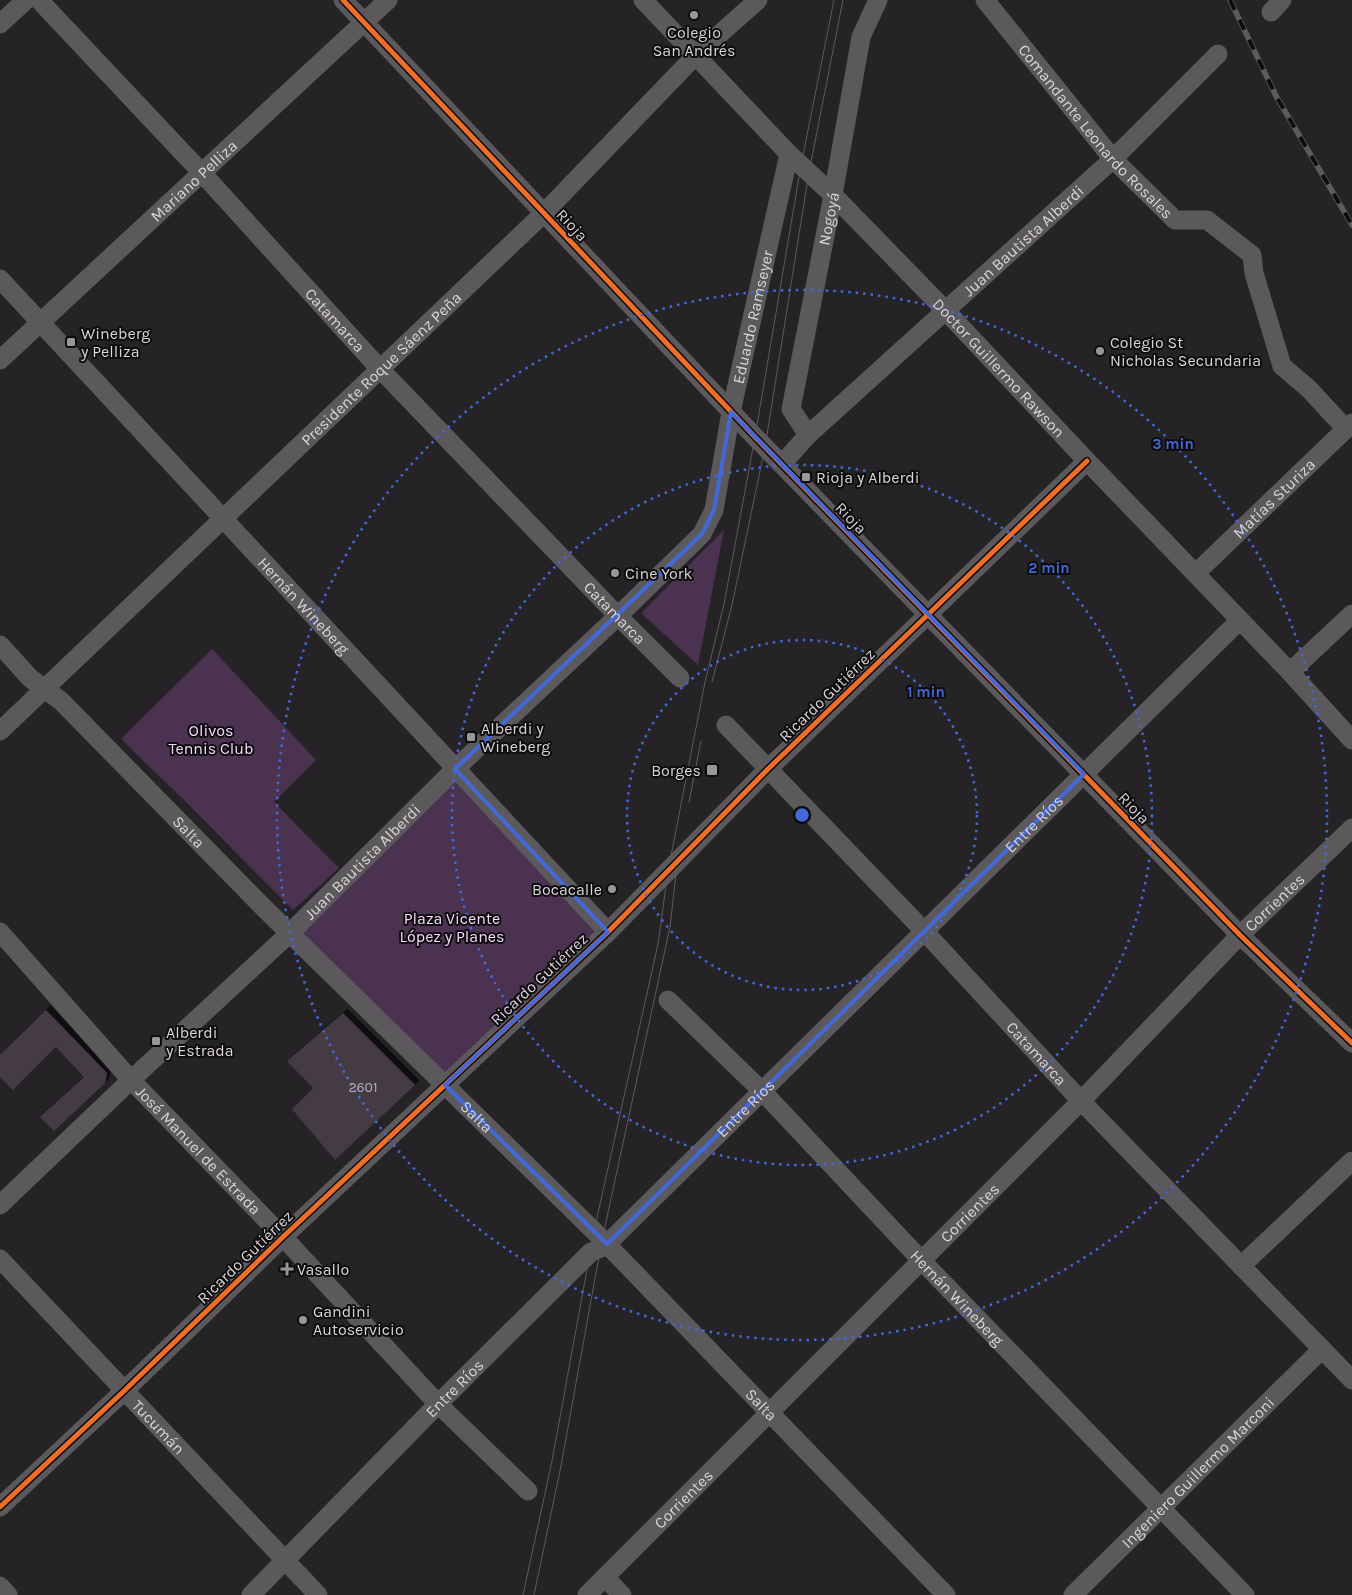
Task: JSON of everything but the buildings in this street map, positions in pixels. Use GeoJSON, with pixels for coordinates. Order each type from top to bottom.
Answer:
{"type":"FeatureCollection","features":[{"type":"Feature","properties":{"kind":"street"},"geometry":{"type":"LineString","coordinates":[[0,24],[26,0]]}},
{"type":"Feature","properties":{"kind":"street","name":"Catamarca"},"geometry":{"type":"LineString","coordinates":[[39,0],[202,173],[380,369],[680,678]]}},
{"type":"Feature","properties":{"kind":"street","name":"Rioja"},"geometry":{"type":"LineString","coordinates":[[343,0],[731,412],[1240,934],[1352,1043]]}},
{"type":"Feature","properties":{"kind":"street","name":"Mariano Pelliza"},"geometry":{"type":"LineString","coordinates":[[0,360],[388,0]]}},
{"type":"Feature","properties":{"kind":"street","name":"Doctor Guillermo Rawson"},"geometry":{"type":"LineString","coordinates":[[643,0],[789,154],[833,195],[945,310],[1290,672],[1352,740]]}},
{"type":"Feature","properties":{"kind":"street","name":"Presidente Roque Sáenz Peña"},"geometry":{"type":"LineString","coordinates":[[0,731],[544,213],[696,56],[758,0]]}},
{"type":"Feature","properties":{"kind":"street","name":"Nogoyá"},"geometry":{"type":"LineString","coordinates":[[808,435],[791,409],[833,195],[861,37],[878,0]]}},
{"type":"Feature","properties":{"kind":"street","name":"Comandante Leonardo Rosales"},"geometry":{"type":"LineString","coordinates":[[985,0],[1113,158],[1175,220],[1207,220],[1252,255],[1254,273],[1282,366],[1349,426]]}},
{"type":"Feature","properties":{"kind":"street","name":"Juan Bautista Alberdi"},"geometry":{"type":"LineString","coordinates":[[782,464],[808,435],[1113,158],[1218,54]]}},
{"type":"Feature","properties":{"kind":"street","name":"Eduardo Ramseyer"},"geometry":{"type":"LineString","coordinates":[[714,510],[731,412],[789,154]]}},
{"type":"Feature","properties":{"kind":"street","name":"Hernán Wineberg"},"geometry":{"type":"LineString","coordinates":[[0,279],[608,932]]}},
{"type":"Feature","properties":{"kind":"street","name":"Matías Sturiza"},"geometry":{"type":"LineString","coordinates":[[1196,573],[1349,426]]}},
{"type":"Feature","properties":{"kind":"street","name":"Ricardo Gutiérrez"},"geometry":{"type":"LineString","coordinates":[[0,1507],[608,932],[768,769],[1087,461]]}},
{"type":"Feature","properties":{"kind":"street","name":"Juan Bautista Alberdi"},"geometry":{"type":"LineString","coordinates":[[0,1205],[131,1080],[290,933],[455,768],[618,616],[702,534],[714,510]]}},
{"type":"Feature","properties":{"kind":"street"},"geometry":{"type":"LineString","coordinates":[[1290,672],[1352,614]]}},
{"type":"Feature","properties":{"kind":"street","name":"Entre Ríos"},"geometry":{"type":"LineString","coordinates":[[251,1595],[438,1404],[591,1252],[607,1244],[1240,620]]}},
{"type":"Feature","properties":{"kind":"street","name":"Salta"},"geometry":{"type":"LineString","coordinates":[[0,645],[30,678],[61,701],[290,933],[607,1244],[946,1595]]}},
{"type":"Feature","properties":{"kind":"street","name":"Catamarca"},"geometry":{"type":"LineString","coordinates":[[726,725],[924,931],[1081,1101],[1352,1380]]}},
{"type":"Feature","properties":{"kind":"street","name":"Corrientes"},"geometry":{"type":"LineString","coordinates":[[587,1595],[1081,1101],[1240,934],[1352,828]]}},
{"type":"Feature","properties":{"kind":"street","name":"José Manuel de Estrada"},"geometry":{"type":"LineString","coordinates":[[0,932],[131,1080],[284,1237],[438,1404],[528,1491]]}},
{"type":"Feature","properties":{"kind":"street","name":"Hernán Wineberg"},"geometry":{"type":"LineString","coordinates":[[668,1000],[762,1091],[921,1260],[1245,1595]]}},
{"type":"Feature","properties":{"kind":"street"},"geometry":{"type":"LineString","coordinates":[[1241,1266],[1352,1161]]}},
{"type":"Feature","properties":{"kind":"street","name":"Tucumán"},"geometry":{"type":"LineString","coordinates":[[0,1259],[318,1595]]}},
{"type":"Feature","properties":{"kind":"street","name":"Ingeniero Guillermo Marconi"},"geometry":{"type":"LineString","coordinates":[[1073,1595],[1322,1349]]}},
{"type":"Feature","properties":{"kind":"street"},"geometry":{"type":"LineString","coordinates":[[605,1577],[622,1595]]}},
{"type":"Feature","properties":{"kind":"street"},"geometry":{"type":"LineString","coordinates":[[0,1586],[8,1595]]}},
{"type":"Feature","properties":{"kind":"highlighted area"},"geometry":{"type":"Polygon","coordinates":[[[731,412],[1084,774],[607,1244],[445,1085],[608,932],[455,769],[702,534],[714,510],[731,412]]]}},
{"type":"Feature","properties":{"kind":"green space"},"geometry":{"type":"Polygon","coordinates":[[[724,530],[698,665],[641,613],[724,530]]]}},
{"type":"Feature","properties":{"kind":"green space","name":"Olivos Tennis Club"},"geometry":{"type":"Polygon","coordinates":[[[212,649],[316,760],[274,802],[339,868],[293,910],[121,739],[212,649]]]}},
{"type":"Feature","properties":{"kind":"green space","name":"Plaza Vicente López y Planes"},"geometry":{"type":"Polygon","coordinates":[[[455,769],[608,932],[445,1085],[290,933],[455,769]]]}},
{"type":"Feature","properties":{"kind":"tram line"},"geometry":{"type":"LineString","coordinates":[[523,1595],[552,1461],[594,1231],[658,944],[668,871],[705,682],[724,604],[755,437],[801,165],[834,0]]}},
{"type":"Feature","properties":{"kind":"tram line"},"geometry":{"type":"LineString","coordinates":[[712,682],[732,605],[765,447],[809,172],[843,0]]}},
{"type":"Feature","properties":{"kind":"tram line"},"geometry":{"type":"LineString","coordinates":[[689,802],[701,741]]}},
{"type":"Feature","properties":{"kind":"tram line"},"geometry":{"type":"LineString","coordinates":[[534,1595],[561,1466],[602,1240],[670,927],[678,856]]}},
{"type":"Feature","properties":{"kind":"railway"},"geometry":{"type":"LineString","coordinates":[[1230,0],[1276,96],[1352,225]]}},
{"type":"Feature","properties":{"kind":"cycle path"},"geometry":{"type":"LineString","coordinates":[[343,0],[755,437],[1240,935],[1352,1043]]}},
{"type":"Feature","properties":{"kind":"cycle path"},"geometry":{"type":"LineString","coordinates":[[0,1507],[124,1391],[283,1237],[608,932],[768,769],[1087,461]]}},
{"type":"Feature","properties":{"kind":"place","name":"Colegio San Andrés"},"geometry":{"type":"Point","coordinates":[694,15]}},
{"type":"Feature","properties":{"kind":"place","name":"Wineberg y Pelliza"},"geometry":{"type":"Point","coordinates":[71,342]}},
{"type":"Feature","properties":{"kind":"place","name":"Colegio St Nicholas Secundaria"},"geometry":{"type":"Point","coordinates":[1100,351]}},
{"type":"Feature","properties":{"kind":"place","name":"Rioja y Alberdi"},"geometry":{"type":"Point","coordinates":[806,477]}},
{"type":"Feature","properties":{"kind":"place","name":"Cine York"},"geometry":{"type":"Point","coordinates":[615,573]}},
{"type":"Feature","properties":{"kind":"place","name":"Alberdi y Wineberg"},"geometry":{"type":"Point","coordinates":[471,737]}},
{"type":"Feature","properties":{"kind":"place","name":"Borges"},"geometry":{"type":"Point","coordinates":[712,770]}},
{"type":"Feature","properties":{"kind":"place","name":"Bocacalle"},"geometry":{"type":"Point","coordinates":[612,889]}},
{"type":"Feature","properties":{"kind":"place","name":"Alberdi y Estrada"},"geometry":{"type":"Point","coordinates":[156,1041]}},
{"type":"Feature","properties":{"kind":"place","name":"Vasallo"},"geometry":{"type":"Point","coordinates":[287,1269]}},
{"type":"Feature","properties":{"kind":"place","name":"Gandini Autoservicio"},"geometry":{"type":"Point","coordinates":[303,1320]}}]}
